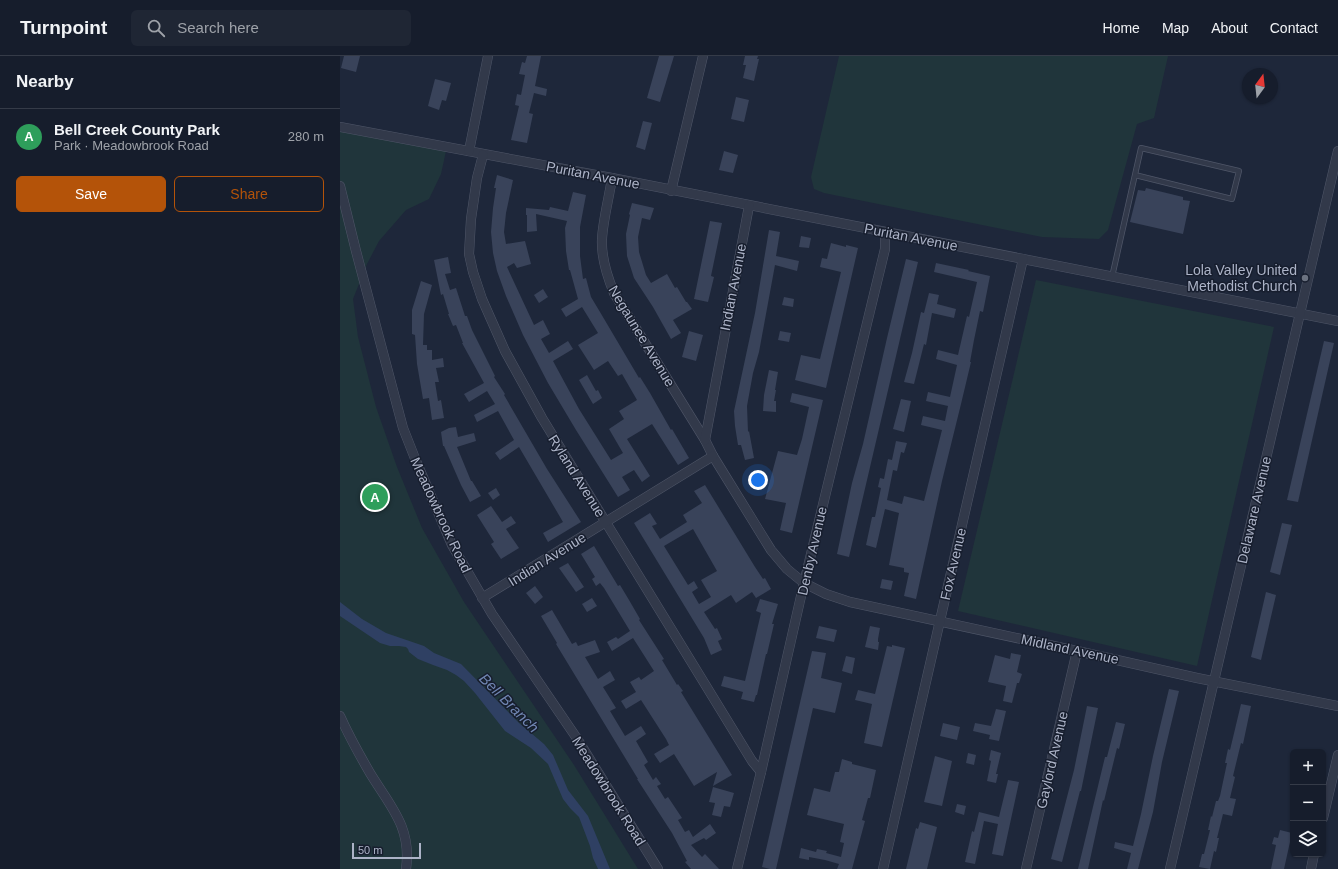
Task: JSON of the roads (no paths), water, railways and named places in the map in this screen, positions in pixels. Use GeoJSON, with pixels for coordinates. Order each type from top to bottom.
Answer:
{"type":"FeatureCollection","features":[{"type":"Feature","properties":{"kind":"street"},"geometry":{"type":"LineString","coordinates":[[340,127],[469,151],[488,56]]}},
{"type":"Feature","properties":{"kind":"street"},"geometry":{"type":"LineString","coordinates":[[671,191],[703,56]]}},
{"type":"Feature","properties":{"kind":"street","name":"Puritan Avenue"},"geometry":{"type":"LineString","coordinates":[[469,151],[483,155],[612,178],[671,191],[1338,321]]}},
{"type":"Feature","properties":{"kind":"street","name":"Delaware Avenue"},"geometry":{"type":"LineString","coordinates":[[1170,869],[1338,151]]}},
{"type":"Feature","properties":{"kind":"street","name":"Ryland Avenue"},"geometry":{"type":"LineString","coordinates":[[483,155],[477,178],[471,219],[469,254],[473,272],[491,320],[517,374],[542,418],[752,761],[761,772]]}},
{"type":"Feature","properties":{"kind":"street","name":"Negaunee Avenue"},"geometry":{"type":"LineString","coordinates":[[612,178],[602,239],[603,260],[608,280],[614,293],[714,456]]}},
{"type":"Feature","properties":{"kind":"street","name":"Meadowbrook Road"},"geometry":{"type":"LineString","coordinates":[[340,186],[403,428],[452,546],[482,598],[576,737],[658,869]]}},
{"type":"Feature","properties":{"kind":"street","name":"Indian Avenue"},"geometry":{"type":"LineString","coordinates":[[705,440],[749,206]]}},
{"type":"Feature","properties":{"kind":"street","name":"Denby Avenue"},"geometry":{"type":"LineString","coordinates":[[737,869],[885,249],[885,232]]}},
{"type":"Feature","properties":{"kind":"street","name":"Fox Avenue"},"geometry":{"type":"LineString","coordinates":[[883,869],[939,621],[1024,259]]}},
{"type":"Feature","properties":{"kind":"street"},"geometry":{"type":"LineString","coordinates":[[714,456],[771,550],[787,569],[804,584]]}},
{"type":"Feature","properties":{"kind":"street","name":"Indian Avenue"},"geometry":{"type":"LineString","coordinates":[[482,598],[714,456]]}},
{"type":"Feature","properties":{"kind":"street","name":"Midland Avenue"},"geometry":{"type":"LineString","coordinates":[[804,584],[826,594],[850,602],[1214,681],[1338,706]]}},
{"type":"Feature","properties":{"kind":"street","name":"Gaylord Avenue"},"geometry":{"type":"LineString","coordinates":[[1026,869],[1077,651]]}},
{"type":"Feature","properties":{"kind":"street"},"geometry":{"type":"LineString","coordinates":[[340,716],[349,737],[402,825],[407,845],[406,869]]}},
{"type":"Feature","properties":{"kind":"street"},"geometry":{"type":"LineString","coordinates":[[1326,805],[1338,755]]}},
{"type":"Feature","properties":{"kind":"street"},"geometry":{"type":"LineString","coordinates":[[1311,869],[1313,857]]}},
{"type":"Feature","properties":{"kind":"lane"},"geometry":{"type":"LineString","coordinates":[[1112,277],[1141,148],[1239,170],[1232,199],[1135,175]]}},
{"type":"Feature","properties":{"kind":"water","name":"Bell Branch"},"geometry":{"type":"Polygon","coordinates":[[[340,602],[362,619],[386,633],[424,646],[434,653],[461,664],[519,723],[544,744],[553,755],[568,790],[588,816],[610,869],[598,869],[579,817],[563,799],[548,764],[531,748],[505,731],[464,681],[447,670],[418,659],[409,652],[406,647],[390,646],[380,643],[340,616],[340,602]]]}},
{"type":"Feature","properties":{"kind":"place","name":"Lola Valley United Methodist Church"},"geometry":{"type":"Point","coordinates":[1305,278]}},
{"type":"Feature","properties":{"kind":"place","name":"Bell Creek County Park"},"geometry":{"type":"Point","coordinates":[375,497]}}]}
